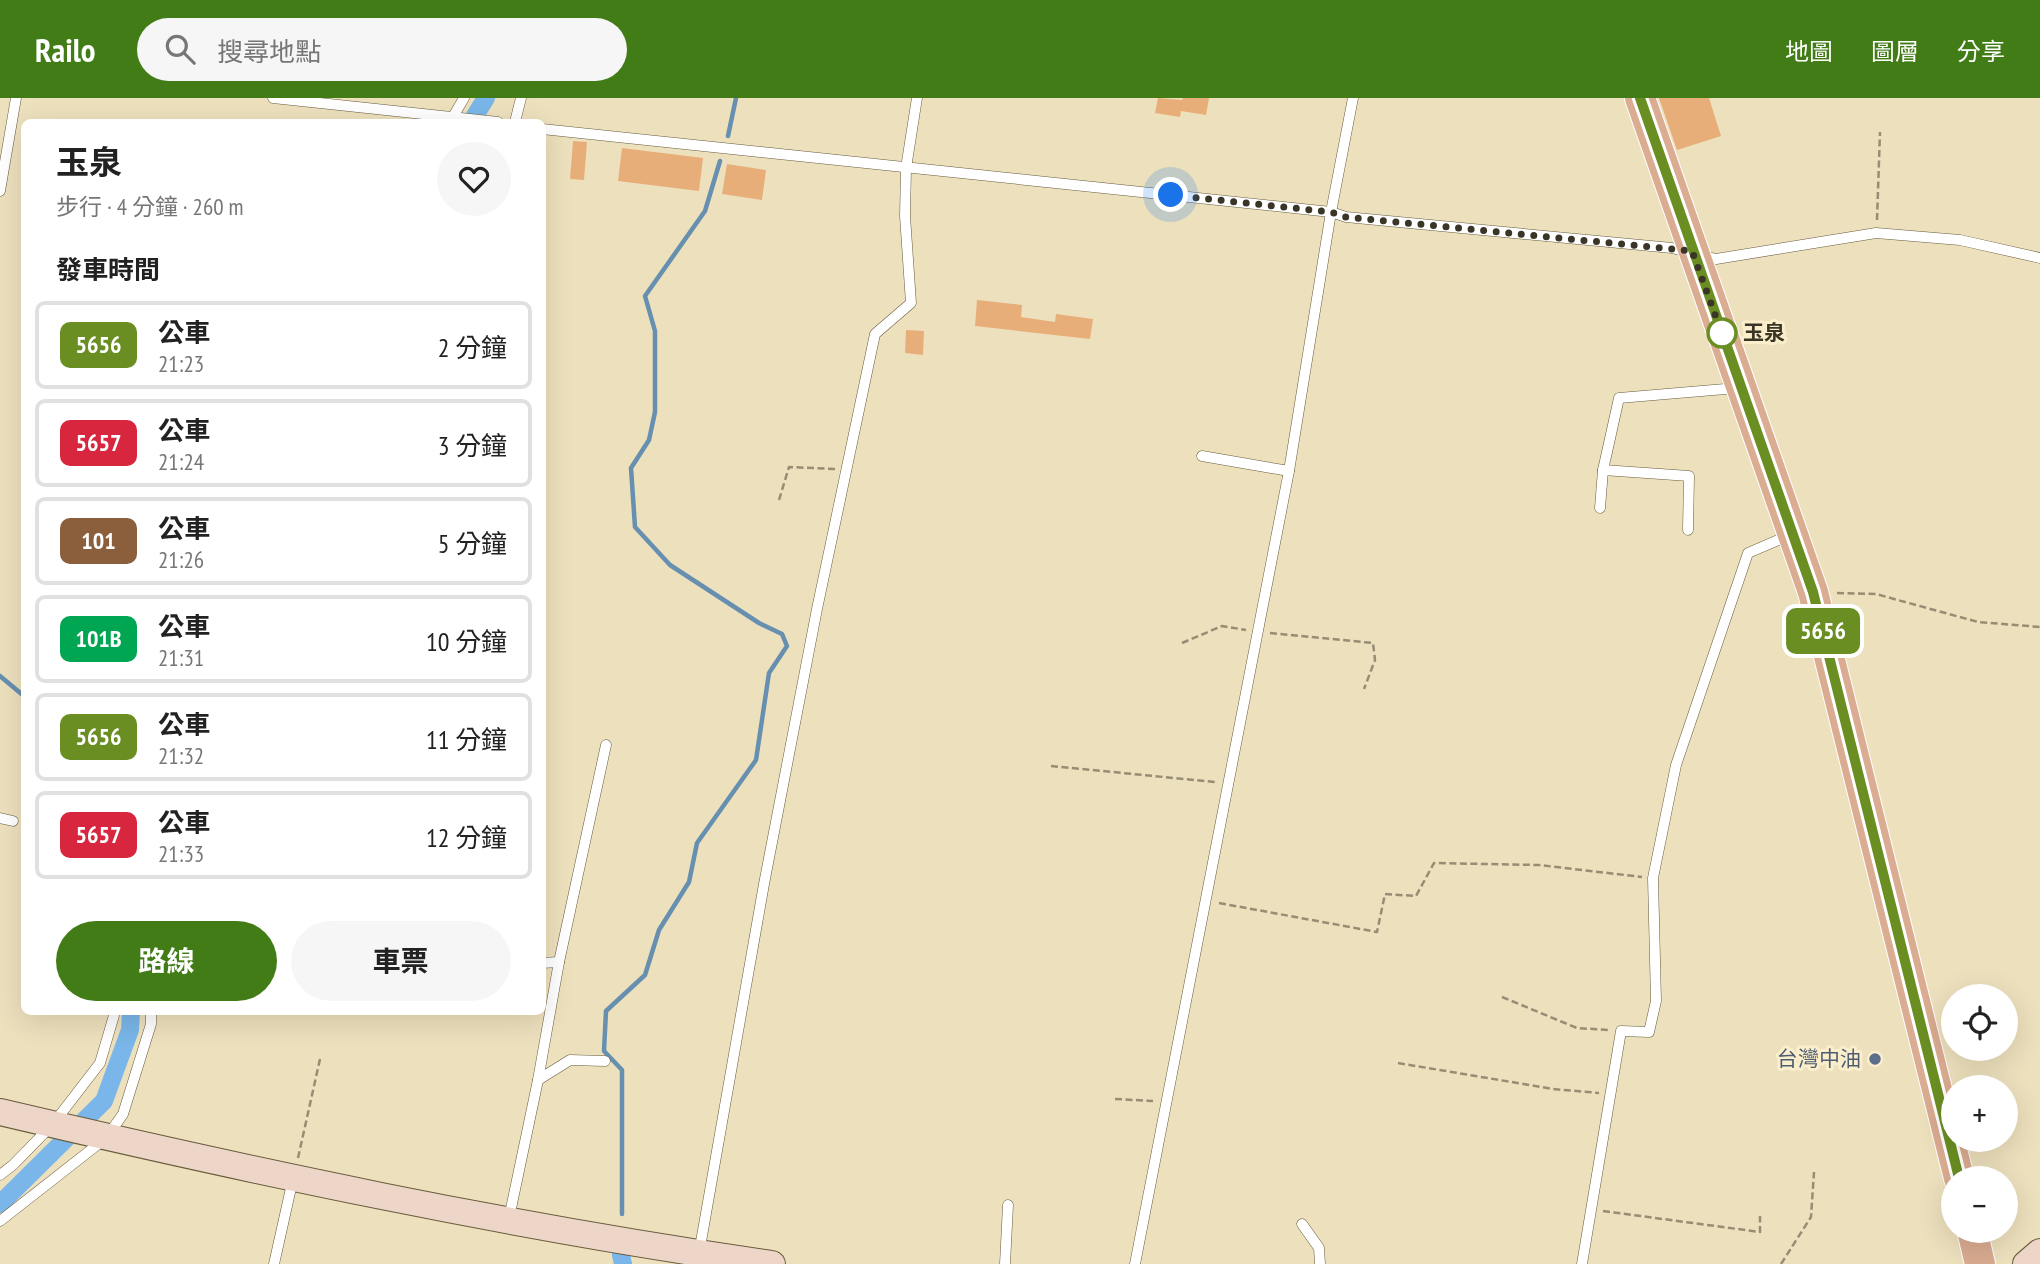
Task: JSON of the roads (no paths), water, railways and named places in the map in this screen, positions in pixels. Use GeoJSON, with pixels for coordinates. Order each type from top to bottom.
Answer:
{"type":"FeatureCollection","features":[{"type":"Feature","properties":{"kind":"main road"},"geometry":{"type":"LineString","coordinates":[[1640,98],[1813,592],[1956,1166]]}},
{"type":"Feature","properties":{"kind":"main road"},"geometry":{"type":"LineString","coordinates":[[0,1112],[293,1178],[698,1259],[772,1264]]}},
{"type":"Feature","properties":{"kind":"main road"},"geometry":{"type":"LineString","coordinates":[[1975,1243],[1980,1264]]}},
{"type":"Feature","properties":{"kind":"lane"},"geometry":{"type":"LineString","coordinates":[[0,191],[16,98]]}},
{"type":"Feature","properties":{"kind":"lane"},"geometry":{"type":"LineString","coordinates":[[273,98],[448,119]]}},
{"type":"Feature","properties":{"kind":"lane"},"geometry":{"type":"LineString","coordinates":[[456,119],[464,98]]}},
{"type":"Feature","properties":{"kind":"lane"},"geometry":{"type":"LineString","coordinates":[[515,119],[521,98]]}},
{"type":"Feature","properties":{"kind":"lane"},"geometry":{"type":"LineString","coordinates":[[698,1259],[814,622],[875,334],[911,303],[905,216],[906,168],[917,98]]}},
{"type":"Feature","properties":{"kind":"lane"},"geometry":{"type":"LineString","coordinates":[[1135,1264],[1289,471],[1331,212],[1353,98]]}},
{"type":"Feature","properties":{"kind":"lane"},"geometry":{"type":"LineString","coordinates":[[546,129],[1331,212],[1346,217],[1692,251],[1716,259],[1876,233],[1960,240],[2040,258]]}},
{"type":"Feature","properties":{"kind":"lane"},"geometry":{"type":"LineString","coordinates":[[1600,508],[1603,470],[1619,398],[1741,388]]}},
{"type":"Feature","properties":{"kind":"lane"},"geometry":{"type":"LineString","coordinates":[[1202,456],[1289,471]]}},
{"type":"Feature","properties":{"kind":"lane"},"geometry":{"type":"LineString","coordinates":[[1603,470],[1689,476],[1688,530]]}},
{"type":"Feature","properties":{"kind":"lane"},"geometry":{"type":"LineString","coordinates":[[1582,1264],[1621,1031],[1649,1032],[1656,1002],[1653,878],[1676,765],[1748,553],[1793,534]]}},
{"type":"Feature","properties":{"kind":"lane"},"geometry":{"type":"LineString","coordinates":[[508,1219],[606,745]]}},
{"type":"Feature","properties":{"kind":"lane"},"geometry":{"type":"LineString","coordinates":[[0,818],[13,821]]}},
{"type":"Feature","properties":{"kind":"lane"},"geometry":{"type":"LineString","coordinates":[[546,963],[559,962]]}},
{"type":"Feature","properties":{"kind":"lane"},"geometry":{"type":"LineString","coordinates":[[0,1175],[53,1124],[100,1063],[114,1015]]}},
{"type":"Feature","properties":{"kind":"lane"},"geometry":{"type":"LineString","coordinates":[[0,1221],[106,1138],[123,1114],[151,1024],[151,1015]]}},
{"type":"Feature","properties":{"kind":"lane"},"geometry":{"type":"LineString","coordinates":[[538,1080],[570,1060],[605,1061]]}},
{"type":"Feature","properties":{"kind":"lane"},"geometry":{"type":"LineString","coordinates":[[274,1264],[293,1178]]}},
{"type":"Feature","properties":{"kind":"lane"},"geometry":{"type":"LineString","coordinates":[[1005,1264],[1008,1205]]}},
{"type":"Feature","properties":{"kind":"lane"},"geometry":{"type":"LineString","coordinates":[[1302,1224],[1319,1248],[1320,1264]]}},
{"type":"Feature","properties":{"kind":"waterway"},"geometry":{"type":"LineString","coordinates":[[473,119],[486,98]]}},
{"type":"Feature","properties":{"kind":"waterway"},"geometry":{"type":"LineString","coordinates":[[728,136],[736,98]]}},
{"type":"Feature","properties":{"kind":"waterway"},"geometry":{"type":"LineString","coordinates":[[622,1214],[622,1070],[604,1051],[606,1011],[645,975],[659,930],[689,882],[697,843],[756,760],[769,673],[787,646],[782,634],[759,623],[670,565],[635,527],[631,468],[649,440],[655,412],[655,331],[645,296],[705,211],[720,161]]}},
{"type":"Feature","properties":{"kind":"waterway"},"geometry":{"type":"LineString","coordinates":[[0,676],[21,694]]}},
{"type":"Feature","properties":{"kind":"waterway"},"geometry":{"type":"LineString","coordinates":[[0,1204],[104,1101],[130,1030],[131,1015]]}},
{"type":"Feature","properties":{"kind":"waterway"},"geometry":{"type":"LineString","coordinates":[[621,1255],[623,1264]]}},
{"type":"Feature","properties":{"kind":"place","name":"玉泉"},"geometry":{"type":"Point","coordinates":[1722,333]}},
{"type":"Feature","properties":{"kind":"place","name":"台灣中油"},"geometry":{"type":"Point","coordinates":[1875,1059]}}]}
